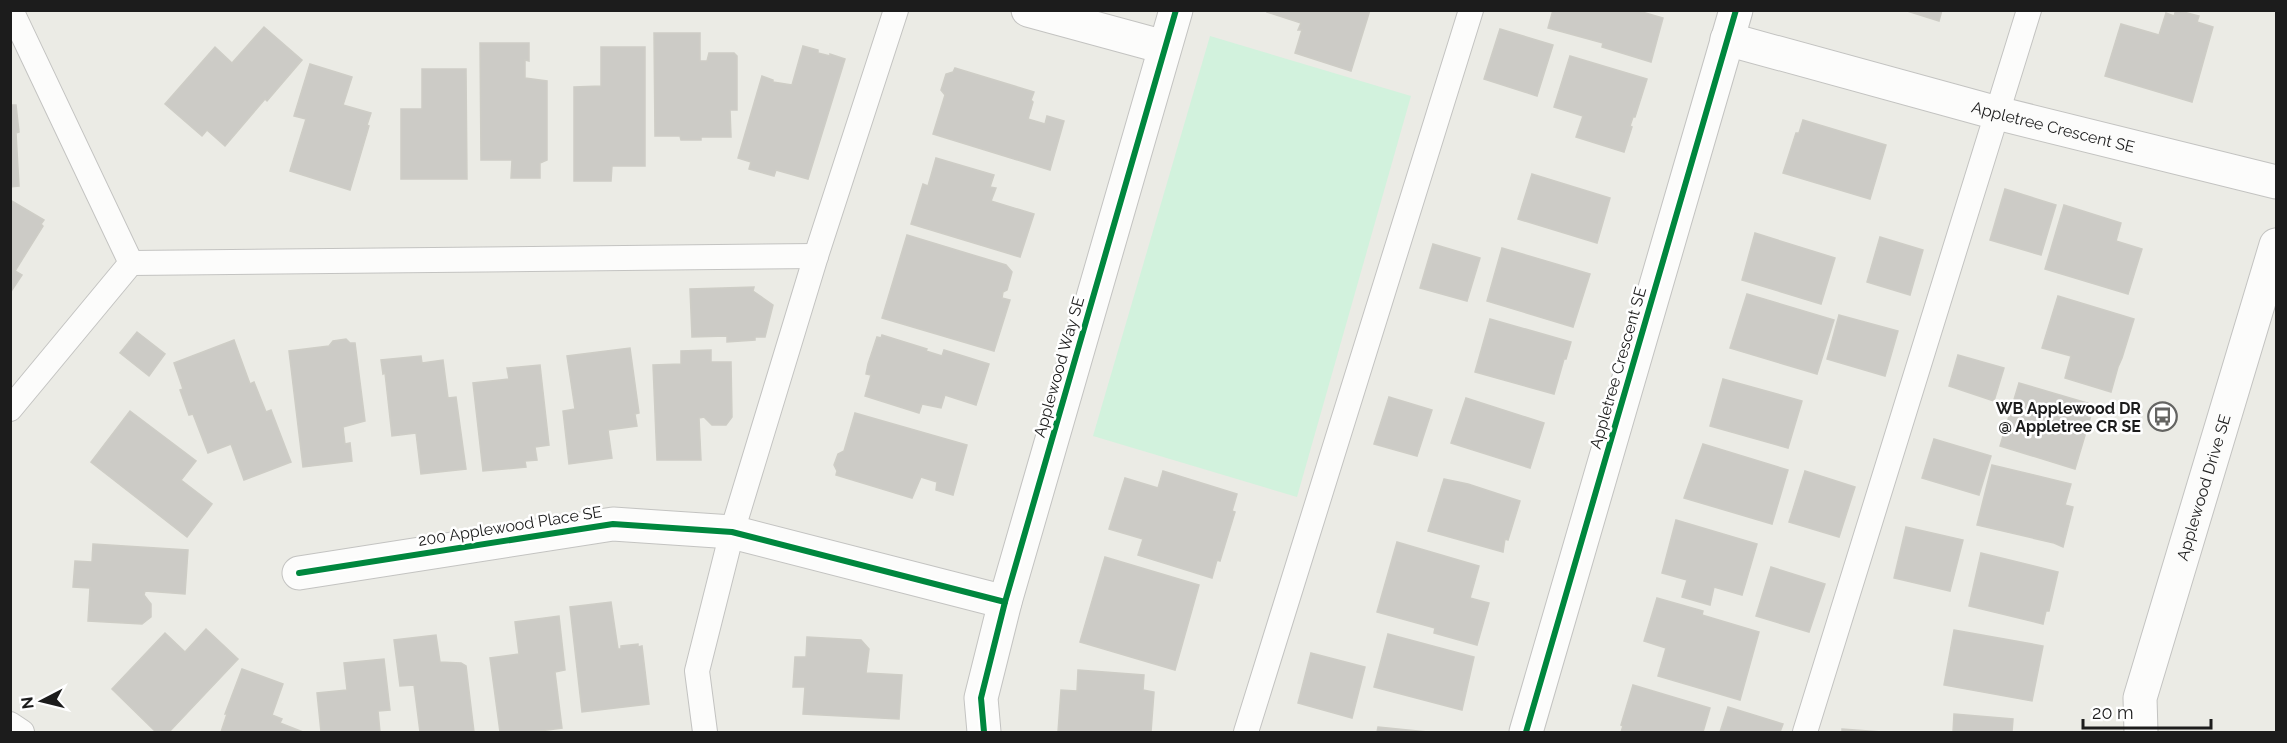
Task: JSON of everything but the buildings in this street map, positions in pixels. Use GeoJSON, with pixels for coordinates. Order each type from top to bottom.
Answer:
{"type":"FeatureCollection","features":[{"type":"Feature","properties":{"kind":"street"},"geometry":{"type":"LineString","coordinates":[[1028,10],[1164,47]]}},
{"type":"Feature","properties":{"kind":"street","name":"Applewood Way SE"},"geometry":{"type":"LineString","coordinates":[[984,732],[981,698],[1005,602],[1176,10]]}},
{"type":"Feature","properties":{"kind":"street","name":"Appletree Crescent SE"},"geometry":{"type":"LineString","coordinates":[[1526,732],[1732,25],[1997,113],[2277,182]]}},
{"type":"Feature","properties":{"kind":"street","name":"Applewood Drive SE"},"geometry":{"type":"LineString","coordinates":[[2141,732],[2140,698],[2277,246]]}},
{"type":"Feature","properties":{"kind":"street","name":"200 Applewood Place SE"},"geometry":{"type":"LineString","coordinates":[[299,573],[613,524],[732,532],[1005,602]]}},
{"type":"Feature","properties":{"kind":"lane"},"geometry":{"type":"LineString","coordinates":[[11,10],[131,263]]}},
{"type":"Feature","properties":{"kind":"lane"},"geometry":{"type":"LineString","coordinates":[[705,732],[697,671],[732,532],[816,256],[896,10]]}},
{"type":"Feature","properties":{"kind":"lane"},"geometry":{"type":"LineString","coordinates":[[1246,732],[1471,10]]}},
{"type":"Feature","properties":{"kind":"lane"},"geometry":{"type":"LineString","coordinates":[[1805,732],[2029,10]]}},
{"type":"Feature","properties":{"kind":"lane"},"geometry":{"type":"LineString","coordinates":[[10,409],[131,263],[816,256]]}},
{"type":"Feature","properties":{"kind":"lane"},"geometry":{"type":"LineString","coordinates":[[10,724],[22,732]]}},
{"type":"Feature","properties":{"kind":"green space"},"geometry":{"type":"Polygon","coordinates":[[[1210,36],[1411,96],[1297,497],[1093,436],[1210,36]]]}},
{"type":"Feature","properties":{"kind":"cycle path"},"geometry":{"type":"LineString","coordinates":[[984,732],[981,698],[1005,602],[1176,10]]}},
{"type":"Feature","properties":{"kind":"cycle path"},"geometry":{"type":"LineString","coordinates":[[1526,732],[1736,10]]}},
{"type":"Feature","properties":{"kind":"cycle path"},"geometry":{"type":"LineString","coordinates":[[299,573],[613,524],[732,532],[1005,602]]}},
{"type":"Feature","properties":{"kind":"place","name":"WB Applewood DR @ Appletree CR SE"},"geometry":{"type":"Point","coordinates":[2162,417]}}]}
